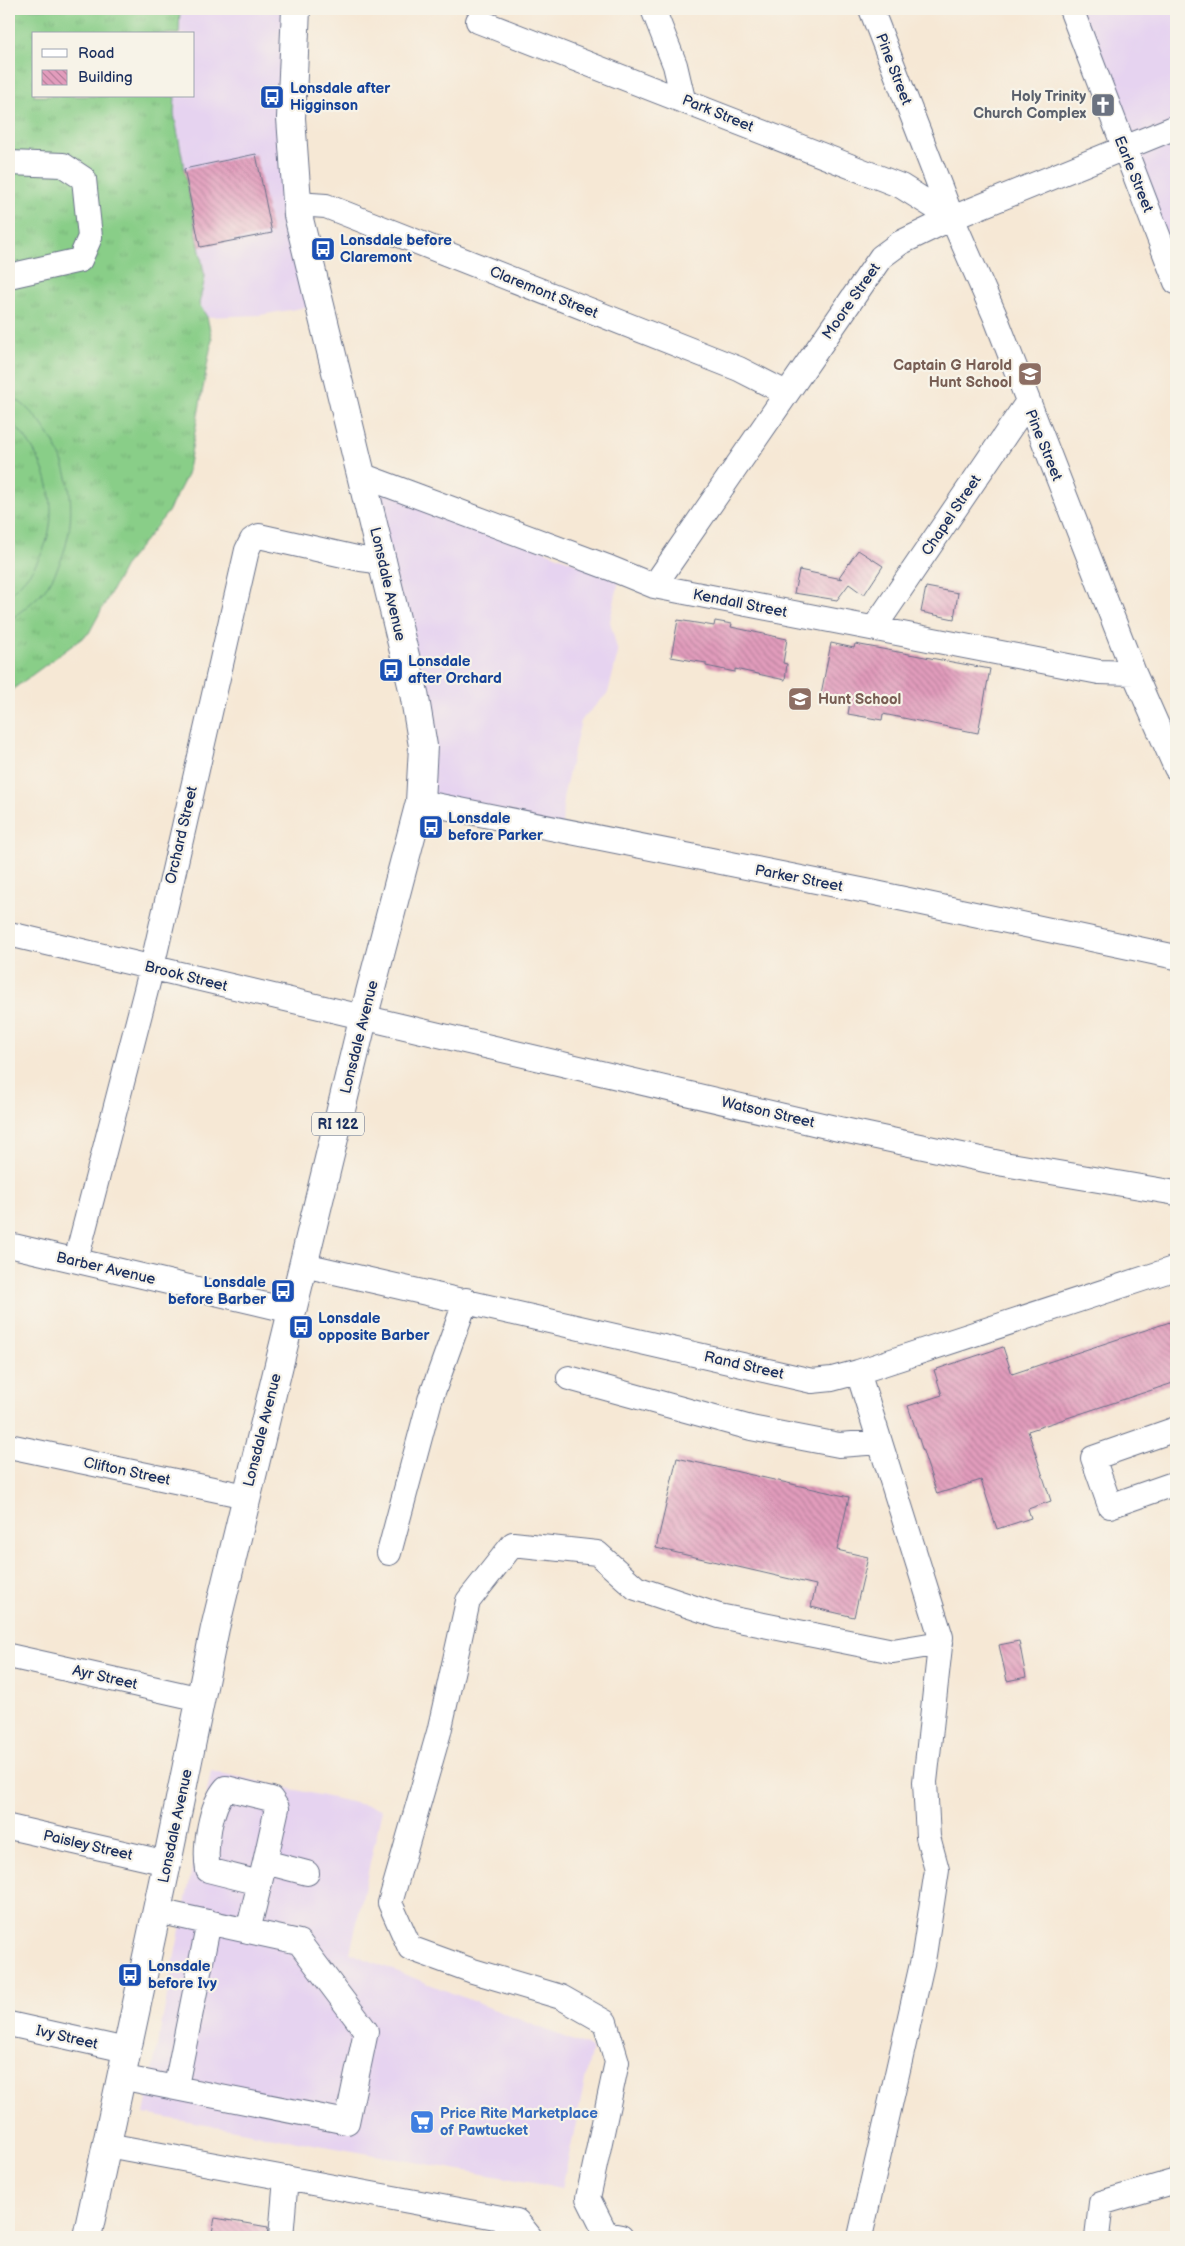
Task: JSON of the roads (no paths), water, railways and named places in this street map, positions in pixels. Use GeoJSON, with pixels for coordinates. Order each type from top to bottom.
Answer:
{"type":"FeatureCollection","features":[{"type":"Feature","properties":{"kind":"main road","name":"Lonsdale Avenue"},"geometry":{"type":"LineString","coordinates":[[87,2237],[246,1496],[363,1018],[420,802],[423,746],[414,693],[297,204],[291,118],[296,9]]}},
{"type":"Feature","properties":{"kind":"street"},"geometry":{"type":"LineString","coordinates":[[652,9],[675,65],[683,100]]}},
{"type":"Feature","properties":{"kind":"street","name":"Pine Street"},"geometry":{"type":"LineString","coordinates":[[871,9],[952,218],[995,316],[1027,403],[1134,672],[1176,768]]}},
{"type":"Feature","properties":{"kind":"street","name":"Earle Street"},"geometry":{"type":"LineString","coordinates":[[1071,9],[1176,282]]}},
{"type":"Feature","properties":{"kind":"street","name":"Park Street"},"geometry":{"type":"LineString","coordinates":[[478,21],[901,186],[952,218]]}},
{"type":"Feature","properties":{"kind":"street","name":"Moore Street"},"geometry":{"type":"LineString","coordinates":[[654,586],[881,257],[900,242],[952,218],[1176,128]]}},
{"type":"Feature","properties":{"kind":"street"},"geometry":{"type":"LineString","coordinates":[[9,163],[63,165],[84,179],[90,237],[80,260],[9,276]]}},
{"type":"Feature","properties":{"kind":"street","name":"Claremont Street"},"geometry":{"type":"LineString","coordinates":[[297,204],[326,206],[739,369],[786,393]]}},
{"type":"Feature","properties":{"kind":"street","name":"Chapel Street"},"geometry":{"type":"LineString","coordinates":[[874,628],[1027,403]]}},
{"type":"Feature","properties":{"kind":"street","name":"Kendall Street"},"geometry":{"type":"LineString","coordinates":[[361,475],[654,586],[1099,672],[1134,672]]}},
{"type":"Feature","properties":{"kind":"street","name":"Orchard Street"},"geometry":{"type":"LineString","coordinates":[[76,1260],[152,967],[247,550],[252,540],[259,536],[361,559],[384,562]]}},
{"type":"Feature","properties":{"kind":"street","name":"Parker Street"},"geometry":{"type":"LineString","coordinates":[[420,802],[872,892],[1176,958]]}},
{"type":"Feature","properties":{"kind":"street","name":"Brook Street"},"geometry":{"type":"LineString","coordinates":[[9,934],[363,1018]]}},
{"type":"Feature","properties":{"kind":"street","name":"Watson Street"},"geometry":{"type":"LineString","coordinates":[[363,1018],[1004,1164],[1176,1193]]}},
{"type":"Feature","properties":{"kind":"street","name":"Barber Avenue"},"geometry":{"type":"LineString","coordinates":[[9,1245],[292,1311]]}},
{"type":"Feature","properties":{"kind":"street","name":"Rand Street"},"geometry":{"type":"LineString","coordinates":[[304,1264],[812,1381],[832,1379],[858,1372],[1176,1268]]}},
{"type":"Feature","properties":{"kind":"street"},"geometry":{"type":"LineString","coordinates":[[389,1553],[430,1400],[466,1300]]}},
{"type":"Feature","properties":{"kind":"street"},"geometry":{"type":"LineString","coordinates":[[858,1372],[941,1637],[925,1782],[928,1837],[937,1870],[924,1955],[860,2237]]}},
{"type":"Feature","properties":{"kind":"street"},"geometry":{"type":"LineString","coordinates":[[569,1378],[750,1428],[840,1444],[880,1442]]}},
{"type":"Feature","properties":{"kind":"street"},"geometry":{"type":"LineString","coordinates":[[1176,1429],[1093,1458],[1110,1506],[1176,1483]]}},
{"type":"Feature","properties":{"kind":"street","name":"Clifton Street"},"geometry":{"type":"LineString","coordinates":[[9,1446],[246,1496]]}},
{"type":"Feature","properties":{"kind":"street"},"geometry":{"type":"LineString","coordinates":[[621,2237],[606,2234],[588,2198],[617,2062],[605,2022],[561,1997],[473,1971],[410,1948],[390,1902],[439,1732],[468,1601],[513,1544],[597,1553],[636,1588],[719,1616],[893,1651],[941,1643]]}},
{"type":"Feature","properties":{"kind":"street","name":"Ayr Street"},"geometry":{"type":"LineString","coordinates":[[9,1656],[201,1699]]}},
{"type":"Feature","properties":{"kind":"street"},"geometry":{"type":"LineString","coordinates":[[248,1931],[262,1873],[277,1808],[271,1799],[226,1788],[218,1797],[205,1852],[208,1870],[262,1873],[307,1872]]}},
{"type":"Feature","properties":{"kind":"street","name":"Paisley Street"},"geometry":{"type":"LineString","coordinates":[[9,1827],[167,1863]]}},
{"type":"Feature","properties":{"kind":"street"},"geometry":{"type":"LineString","coordinates":[[120,2077],[176,2086],[347,2122],[366,2031],[299,1942],[157,1910]]}},
{"type":"Feature","properties":{"kind":"street"},"geometry":{"type":"LineString","coordinates":[[176,2086],[209,1922]]}},
{"type":"Feature","properties":{"kind":"street","name":"Ivy Street"},"geometry":{"type":"LineString","coordinates":[[9,2024],[126,2050]]}},
{"type":"Feature","properties":{"kind":"street"},"geometry":{"type":"LineString","coordinates":[[107,2145],[517,2221],[530,2237]]}},
{"type":"Feature","properties":{"kind":"street"},"geometry":{"type":"LineString","coordinates":[[281,2237],[286,2178]]}},
{"type":"Feature","properties":{"kind":"street"},"geometry":{"type":"LineString","coordinates":[[1097,2237],[1101,2203],[1176,2181]]}},
{"type":"Feature","properties":{"kind":"place","name":"Lonsdale after Higginson"},"geometry":{"type":"Point","coordinates":[272,97]}},
{"type":"Feature","properties":{"kind":"place","name":"Holy Trinity Church Complex"},"geometry":{"type":"Point","coordinates":[1103,105]}},
{"type":"Feature","properties":{"kind":"place","name":"Lonsdale before Claremont"},"geometry":{"type":"Point","coordinates":[323,249]}},
{"type":"Feature","properties":{"kind":"place","name":"Captain G Harold Hunt School"},"geometry":{"type":"Point","coordinates":[1030,374]}},
{"type":"Feature","properties":{"kind":"place","name":"Lonsdale after Orchard"},"geometry":{"type":"Point","coordinates":[391,670]}},
{"type":"Feature","properties":{"kind":"place","name":"Hunt School"},"geometry":{"type":"Point","coordinates":[800,699]}},
{"type":"Feature","properties":{"kind":"place","name":"Lonsdale before Parker"},"geometry":{"type":"Point","coordinates":[431,827]}},
{"type":"Feature","properties":{"kind":"place","name":"Lonsdale before Barber"},"geometry":{"type":"Point","coordinates":[283,1291]}},
{"type":"Feature","properties":{"kind":"place","name":"Lonsdale opposite Barber"},"geometry":{"type":"Point","coordinates":[301,1327]}},
{"type":"Feature","properties":{"kind":"place","name":"Lonsdale before Ivy"},"geometry":{"type":"Point","coordinates":[130,1975]}},
{"type":"Feature","properties":{"kind":"place","name":"Price Rite Marketplace of Pawtucket"},"geometry":{"type":"Point","coordinates":[422,2122]}}]}
